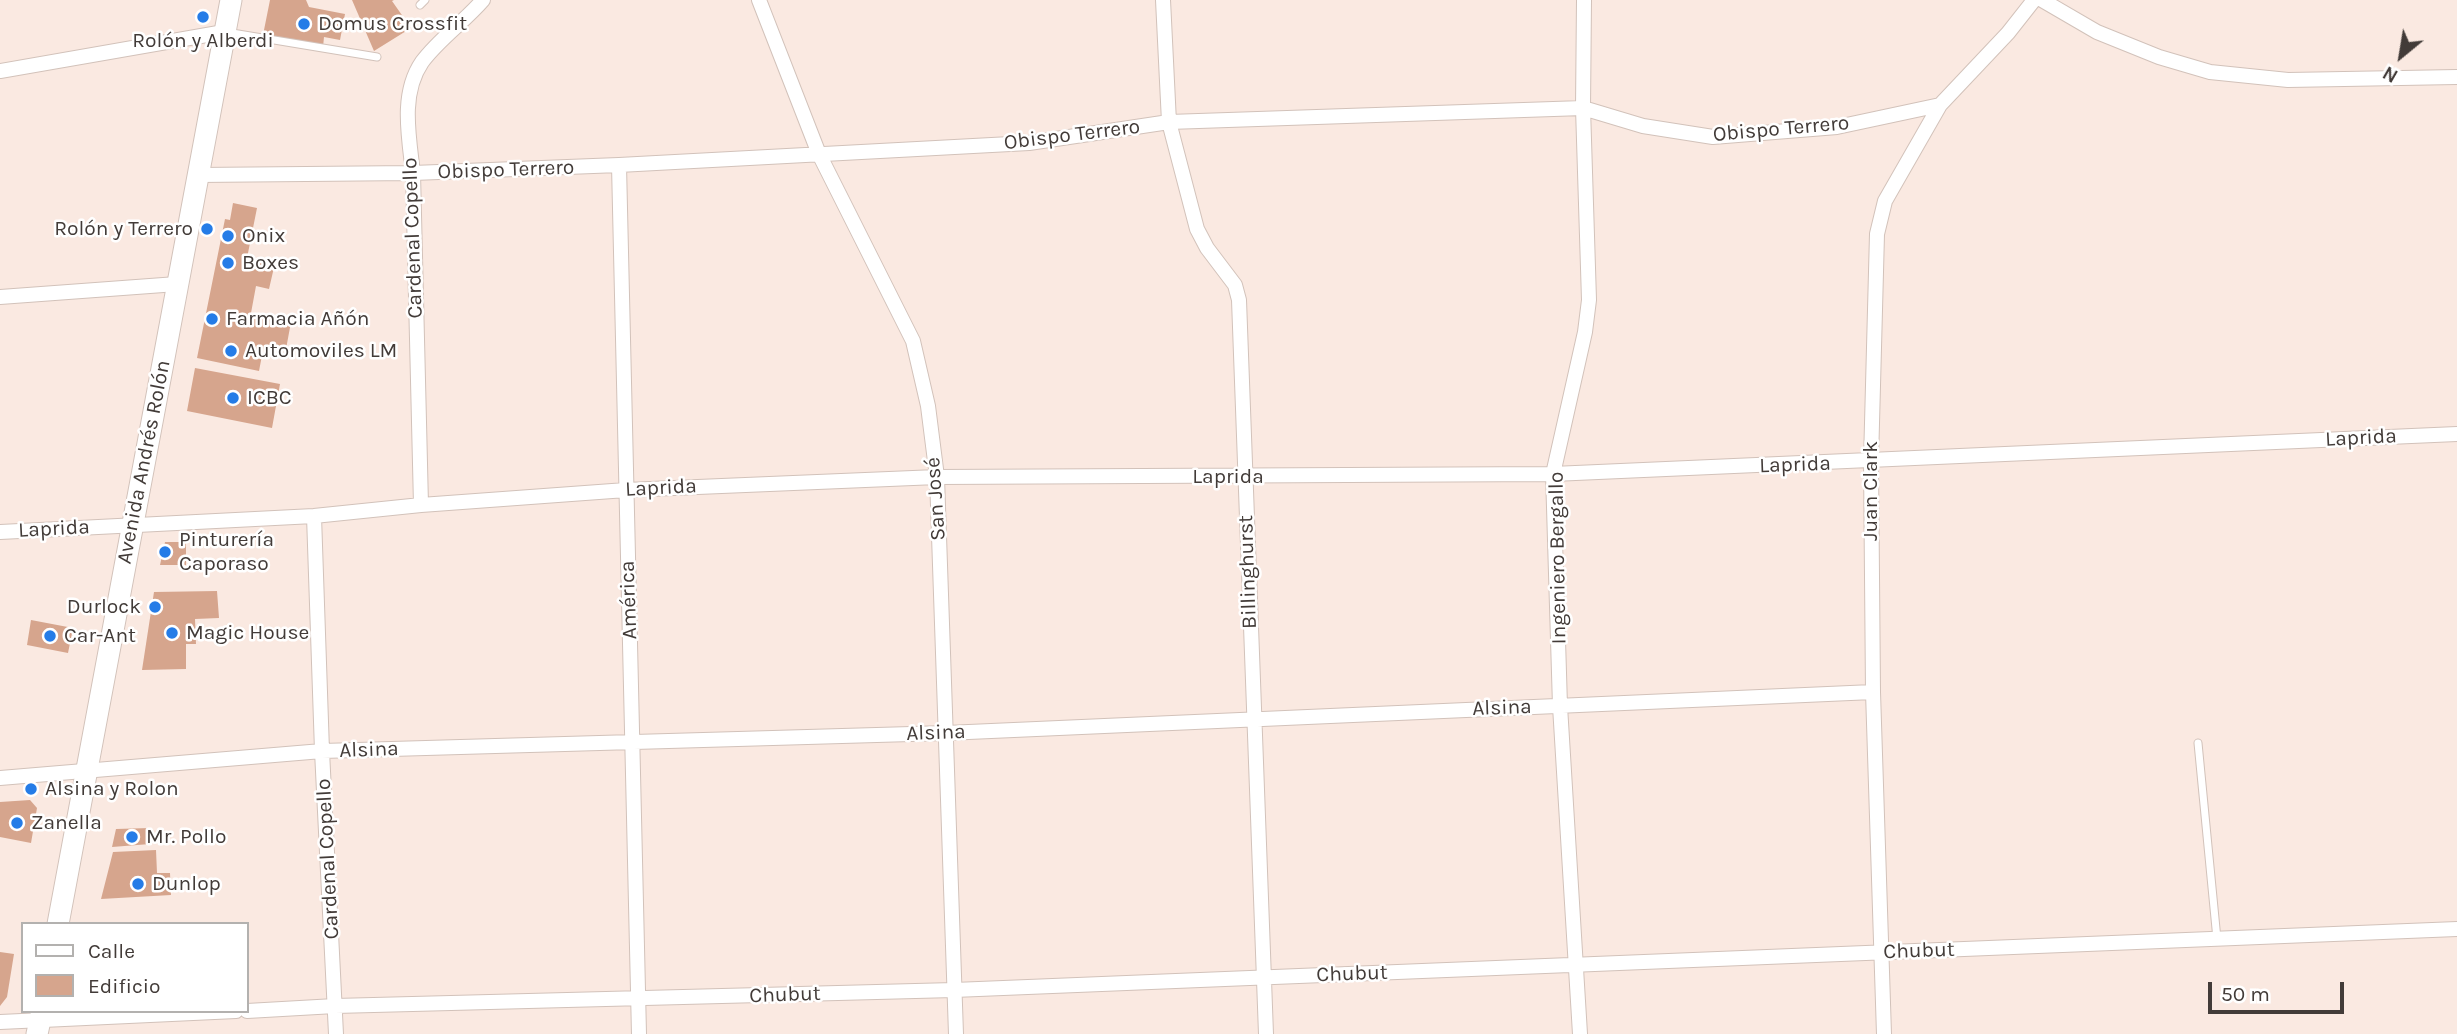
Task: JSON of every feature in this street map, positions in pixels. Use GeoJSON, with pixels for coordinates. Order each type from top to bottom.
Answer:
{"type":"FeatureCollection","features":[{"type":"Feature","properties":{"kind":"main road","name":"Avenida Andrés Rolón"},"geometry":{"type":"LineString","coordinates":[[58,922],[231,0]]}},
{"type":"Feature","properties":{"kind":"street","name":"Cardenal Copello"},"geometry":{"type":"LineString","coordinates":[[421,505],[413,173],[407,121],[413,82],[421,63],[483,0]]}},
{"type":"Feature","properties":{"kind":"street","name":"San José"},"geometry":{"type":"LineString","coordinates":[[759,0],[819,154],[913,341],[928,406],[937,477],[956,1034]]}},
{"type":"Feature","properties":{"kind":"street","name":"Billinghurst"},"geometry":{"type":"LineString","coordinates":[[1163,0],[1169,122],[1197,229],[1207,248],[1235,285],[1239,300],[1266,1034]]}},
{"type":"Feature","properties":{"kind":"street","name":"Ingeniero Bergallo"},"geometry":{"type":"LineString","coordinates":[[1580,1034],[1560,706],[1553,474],[1585,332],[1589,300],[1583,108],[1584,0]]}},
{"type":"Feature","properties":{"kind":"street","name":"Juan Clark"},"geometry":{"type":"LineString","coordinates":[[1884,1034],[1872,692],[1871,461],[1877,234],[1885,201],[1940,105],[2008,33],[2034,0]]}},
{"type":"Feature","properties":{"kind":"street"},"geometry":{"type":"LineString","coordinates":[[2042,0],[2097,32],[2159,57],[2210,72],[2288,79],[2457,77]]}},
{"type":"Feature","properties":{"kind":"street"},"geometry":{"type":"LineString","coordinates":[[0,71],[225,32]]}},
{"type":"Feature","properties":{"kind":"street","name":"Obispo Terrero"},"geometry":{"type":"LineString","coordinates":[[198,175],[413,173],[619,166],[1029,143],[1169,122],[1583,108],[1643,126],[1713,137],[1837,127],[1940,105]]}},
{"type":"Feature","properties":{"kind":"street","name":"América"},"geometry":{"type":"LineString","coordinates":[[619,166],[639,1034]]}},
{"type":"Feature","properties":{"kind":"street"},"geometry":{"type":"LineString","coordinates":[[0,297],[177,284]]}},
{"type":"Feature","properties":{"kind":"street","name":"Laprida"},"geometry":{"type":"LineString","coordinates":[[0,532],[314,516],[626,490],[937,477],[1553,474],[2457,434]]}},
{"type":"Feature","properties":{"kind":"street","name":"Cardenal Copello"},"geometry":{"type":"LineString","coordinates":[[314,516],[336,1034]]}},
{"type":"Feature","properties":{"kind":"street","name":"Alsina"},"geometry":{"type":"LineString","coordinates":[[0,778],[322,751],[946,733],[1872,692]]}},
{"type":"Feature","properties":{"kind":"street","name":"Chubut"},"geometry":{"type":"LineString","coordinates":[[248,1011],[335,1006],[954,990],[2457,929]]}},
{"type":"Feature","properties":{"kind":"street"},"geometry":{"type":"LineString","coordinates":[[0,1022],[200,1013]]}},
{"type":"Feature","properties":{"kind":"lane"},"geometry":{"type":"LineString","coordinates":[[225,32],[377,57]]}},
{"type":"Feature","properties":{"kind":"lane"},"geometry":{"type":"LineString","coordinates":[[2198,743],[2217,939]]}},
{"type":"Feature","properties":{"kind":"building","name":"Domus Crossfit"},"geometry":{"type":"Polygon","coordinates":[[[270,0],[306,0],[309,7],[345,14],[340,40],[324,37],[323,47],[263,35],[270,0]]]}},
{"type":"Feature","properties":{"kind":"building"},"geometry":{"type":"Polygon","coordinates":[[[352,0],[394,0],[392,1],[411,28],[374,51],[352,0]]]}},
{"type":"Feature","properties":{"kind":"building"},"geometry":{"type":"Polygon","coordinates":[[[233,203],[257,208],[247,258],[275,263],[269,289],[256,286],[251,313],[291,322],[286,349],[264,345],[259,371],[197,358],[225,219],[230,220],[233,203]]]}},
{"type":"Feature","properties":{"kind":"building","name":"ICBC"},"geometry":{"type":"Polygon","coordinates":[[[195,368],[280,384],[272,428],[187,411],[195,368]]]}},
{"type":"Feature","properties":{"kind":"building"},"geometry":{"type":"Polygon","coordinates":[[[165,542],[186,542],[186,565],[160,565],[165,542]]]}},
{"type":"Feature","properties":{"kind":"building"},"geometry":{"type":"Polygon","coordinates":[[[217,591],[219,618],[195,619],[196,644],[186,644],[186,669],[142,670],[154,592],[217,591]]]}},
{"type":"Feature","properties":{"kind":"building","name":"Car-Ant"},"geometry":{"type":"Polygon","coordinates":[[[31,620],[73,628],[68,653],[27,645],[31,620]]]}},
{"type":"Feature","properties":{"kind":"building","name":"Zanella"},"geometry":{"type":"Polygon","coordinates":[[[30,800],[37,808],[31,843],[0,837],[0,802],[30,800]]]}},
{"type":"Feature","properties":{"kind":"building","name":"Mr. Pollo"},"geometry":{"type":"Polygon","coordinates":[[[150,828],[150,844],[112,847],[116,829],[150,828]]]}},
{"type":"Feature","properties":{"kind":"building","name":"Dunlop"},"geometry":{"type":"Polygon","coordinates":[[[156,850],[157,873],[170,873],[171,895],[101,899],[113,852],[156,850]]]}},
{"type":"Feature","properties":{"kind":"building"},"geometry":{"type":"Polygon","coordinates":[[[0,952],[14,954],[7,997],[0,1006],[0,952]]]}},
{"type":"Feature","properties":{"kind":"place","name":"Rolón y Alberdi"},"geometry":{"type":"Point","coordinates":[203,17]}},
{"type":"Feature","properties":{"kind":"place","name":"Domus Crossfit"},"geometry":{"type":"Point","coordinates":[304,24]}},
{"type":"Feature","properties":{"kind":"place","name":"Rolón y Terrero"},"geometry":{"type":"Point","coordinates":[207,229]}},
{"type":"Feature","properties":{"kind":"place","name":"Onix"},"geometry":{"type":"Point","coordinates":[228,236]}},
{"type":"Feature","properties":{"kind":"place","name":"Boxes"},"geometry":{"type":"Point","coordinates":[228,263]}},
{"type":"Feature","properties":{"kind":"place","name":"Farmacia Añón"},"geometry":{"type":"Point","coordinates":[212,319]}},
{"type":"Feature","properties":{"kind":"place","name":"Automoviles LM"},"geometry":{"type":"Point","coordinates":[231,351]}},
{"type":"Feature","properties":{"kind":"place","name":"ICBC"},"geometry":{"type":"Point","coordinates":[233,398]}},
{"type":"Feature","properties":{"kind":"place","name":"Pinturería Caporaso"},"geometry":{"type":"Point","coordinates":[165,552]}},
{"type":"Feature","properties":{"kind":"place","name":"Durlock"},"geometry":{"type":"Point","coordinates":[155,607]}},
{"type":"Feature","properties":{"kind":"place","name":"Magic House"},"geometry":{"type":"Point","coordinates":[172,633]}},
{"type":"Feature","properties":{"kind":"place","name":"Car-Ant"},"geometry":{"type":"Point","coordinates":[50,636]}},
{"type":"Feature","properties":{"kind":"place","name":"Alsina y Rolon"},"geometry":{"type":"Point","coordinates":[31,789]}},
{"type":"Feature","properties":{"kind":"place","name":"Zanella"},"geometry":{"type":"Point","coordinates":[17,823]}},
{"type":"Feature","properties":{"kind":"place","name":"Mr. Pollo"},"geometry":{"type":"Point","coordinates":[132,837]}},
{"type":"Feature","properties":{"kind":"place","name":"Dunlop"},"geometry":{"type":"Point","coordinates":[138,884]}}]}
